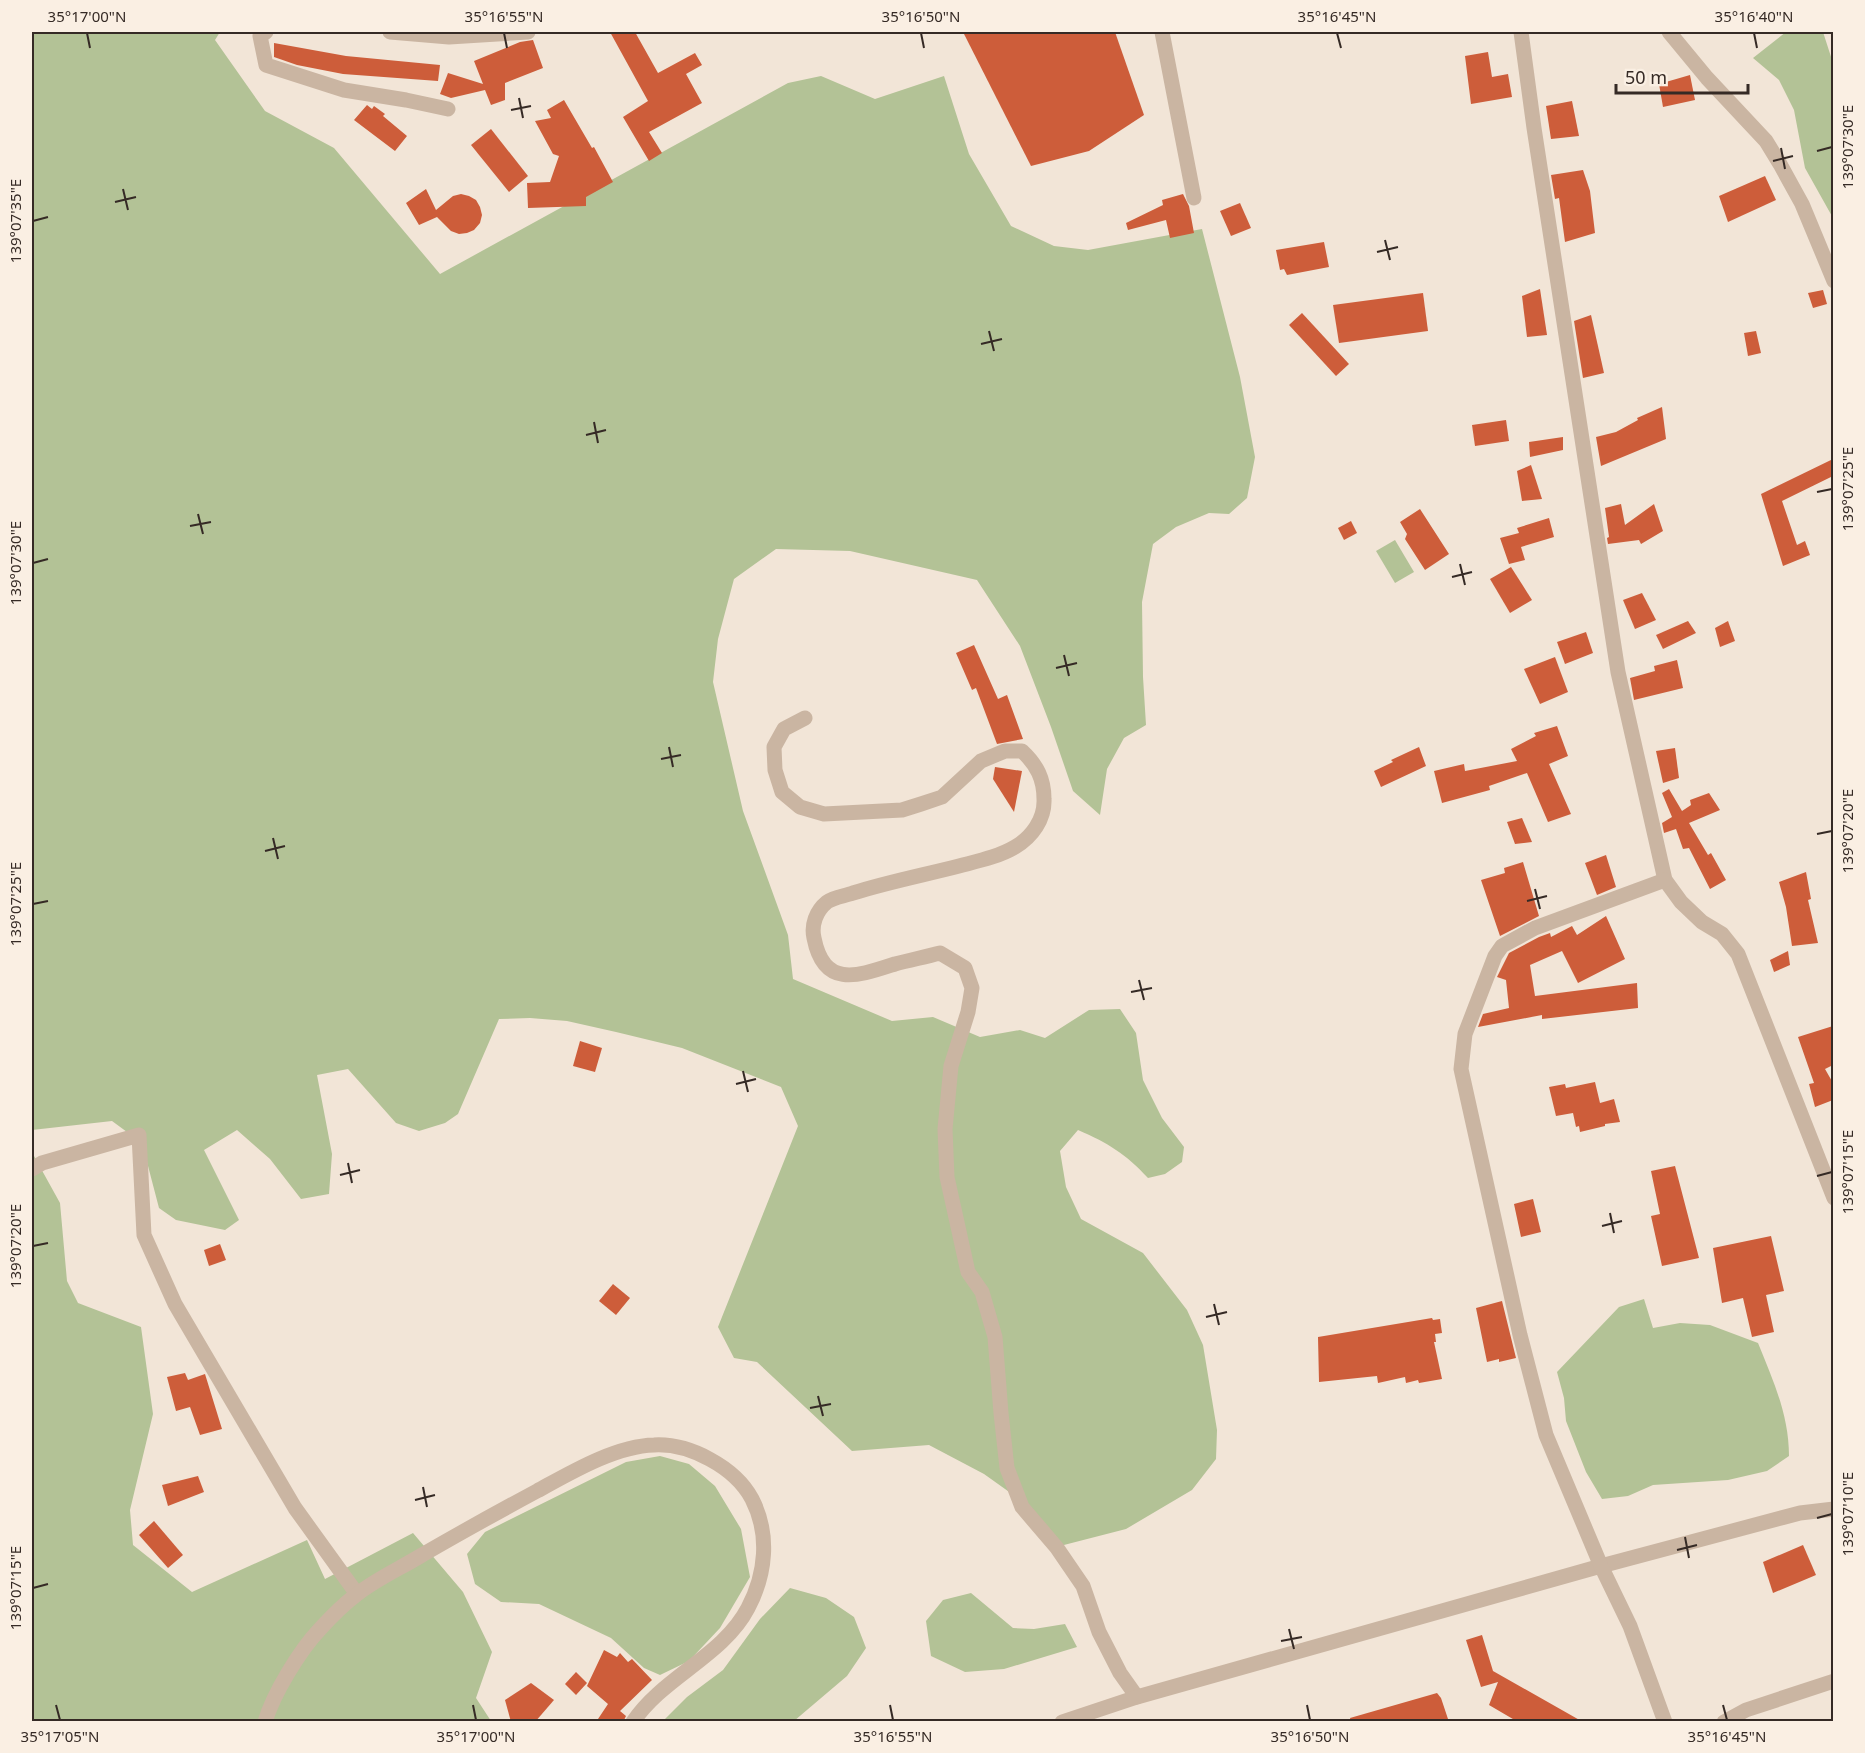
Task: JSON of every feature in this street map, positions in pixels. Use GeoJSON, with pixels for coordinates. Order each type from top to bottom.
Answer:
{"type":"FeatureCollection","features":[{"type":"Feature","properties":{"kind":"street"},"geometry":{"type":"LineString","coordinates":[[266,32],[260,36],[266,65],[344,90],[448,109]]}},
{"type":"Feature","properties":{"kind":"street"},"geometry":{"type":"LineString","coordinates":[[390,32],[449,37],[528,32]]}},
{"type":"Feature","properties":{"kind":"street"},"geometry":{"type":"LineString","coordinates":[[1162,32],[1194,198]]}},
{"type":"Feature","properties":{"kind":"street"},"geometry":{"type":"LineString","coordinates":[[1521,32],[1539,163],[1618,672],[1665,880],[1681,903],[1702,922],[1722,934],[1738,954],[1833,1198]]}},
{"type":"Feature","properties":{"kind":"street"},"geometry":{"type":"LineString","coordinates":[[1669,32],[1707,78],[1766,141],[1802,204],[1833,281]]}},
{"type":"Feature","properties":{"kind":"street"},"geometry":{"type":"LineString","coordinates":[[805,718],[784,729],[774,747],[775,770],[782,792],[800,807],[824,814],[902,810],[942,797],[981,761],[1005,752],[1022,752],[1035,763],[1044,787],[1041,820],[1029,836],[1015,847],[991,858],[862,890],[828,901],[817,914],[812,930],[817,952],[828,969],[844,976],[866,974],[908,960],[940,953],[965,968],[972,988],[968,1012],[951,1066],[945,1129],[947,1177],[968,1272],[982,1292],[995,1336],[1000,1413],[1007,1468],[1022,1507],[1057,1548],[1083,1586],[1099,1632],[1120,1673],[1137,1698]]}},
{"type":"Feature","properties":{"kind":"street"},"geometry":{"type":"LineString","coordinates":[[1665,880],[1535,928],[1502,946],[1495,956],[1465,1034],[1461,1069],[1520,1335],[1546,1435],[1600,1566],[1630,1626],[1665,1722]]}},
{"type":"Feature","properties":{"kind":"street"},"geometry":{"type":"LineString","coordinates":[[32,1169],[42,1163],[139,1135],[144,1236],[175,1304],[296,1508],[357,1594]]}},
{"type":"Feature","properties":{"kind":"street"},"geometry":{"type":"LineString","coordinates":[[265,1722],[277,1690],[319,1630],[357,1594],[474,1524],[599,1459],[651,1444],[673,1445],[692,1451],[730,1474],[747,1489],[759,1514],[763,1539],[763,1567],[747,1609],[735,1626],[651,1700],[633,1722]]}},
{"type":"Feature","properties":{"kind":"street"},"geometry":{"type":"LineString","coordinates":[[1062,1722],[1137,1698],[1600,1566],[1800,1513],[1833,1509]]}},
{"type":"Feature","properties":{"kind":"street"},"geometry":{"type":"LineString","coordinates":[[1724,1722],[1746,1710],[1833,1681]]}},
{"type":"Feature","properties":{"kind":"green space"},"geometry":{"type":"Polygon","coordinates":[[[32,32],[220,32],[215,40],[265,111],[334,148],[440,274],[788,83],[821,76],[875,99],[944,76],[969,154],[1011,226],[1054,246],[1088,250],[1202,229],[1240,377],[1255,457],[1247,498],[1229,514],[1209,513],[1176,527],[1153,544],[1142,602],[1146,725],[1124,738],[1107,769],[1100,815],[1073,791],[1020,646],[977,580],[850,551],[776,549],[734,579],[718,639],[713,682],[743,811],[788,935],[793,979],[892,1021],[933,1017],[980,1037],[1020,1030],[1045,1038],[1089,1010],[1120,1009],[1136,1033],[1143,1080],[1162,1118],[1184,1147],[1182,1162],[1165,1174],[1148,1178],[1116,1150],[1078,1130],[1060,1151],[1066,1187],[1081,1219],[1143,1253],[1187,1310],[1203,1345],[1217,1430],[1216,1459],[1192,1490],[1126,1529],[1060,1546],[1029,1506],[984,1474],[929,1445],[852,1451],[757,1362],[734,1358],[718,1327],[798,1126],[781,1087],[682,1048],[567,1021],[530,1018],[499,1019],[458,1114],[445,1123],[419,1131],[396,1123],[348,1069],[317,1075],[332,1154],[329,1194],[301,1199],[270,1159],[237,1130],[204,1150],[239,1220],[225,1230],[176,1220],[159,1208],[142,1143],[112,1121],[32,1130],[32,32]]]}},
{"type":"Feature","properties":{"kind":"green space"},"geometry":{"type":"Polygon","coordinates":[[[1786,32],[1823,32],[1833,63],[1833,218],[1805,168],[1794,110],[1779,80],[1753,58],[1786,32]]]}},
{"type":"Feature","properties":{"kind":"green space"},"geometry":{"type":"Polygon","coordinates":[[[1395,540],[1414,572],[1395,583],[1376,551],[1395,540]]]}},
{"type":"Feature","properties":{"kind":"green space"},"geometry":{"type":"Polygon","coordinates":[[[32,1156],[60,1203],[67,1281],[78,1303],[141,1327],[153,1414],[130,1510],[133,1545],[192,1592],[307,1540],[325,1579],[413,1533],[463,1592],[492,1652],[476,1698],[491,1721],[32,1721],[32,1156]]]}},
{"type":"Feature","properties":{"kind":"green space"},"geometry":{"type":"Polygon","coordinates":[[[1644,1299],[1653,1328],[1680,1323],[1710,1325],[1758,1343],[1783,1412],[1789,1456],[1767,1471],[1728,1480],[1653,1485],[1628,1496],[1602,1499],[1586,1472],[1566,1421],[1564,1398],[1557,1372],[1619,1307],[1644,1299]]]}},
{"type":"Feature","properties":{"kind":"green space"},"geometry":{"type":"Polygon","coordinates":[[[660,1456],[689,1464],[715,1486],[741,1529],[750,1577],[720,1628],[689,1661],[660,1675],[644,1668],[611,1638],[539,1604],[501,1602],[475,1584],[467,1554],[485,1532],[626,1462],[660,1456]]]}},
{"type":"Feature","properties":{"kind":"green space"},"geometry":{"type":"Polygon","coordinates":[[[790,1588],[826,1598],[854,1617],[866,1648],[847,1676],[794,1721],[663,1721],[687,1697],[723,1670],[760,1619],[790,1588]]]}},
{"type":"Feature","properties":{"kind":"green space"},"geometry":{"type":"Polygon","coordinates":[[[971,1593],[1013,1628],[1034,1629],[1065,1624],[1077,1647],[1004,1669],[965,1672],[931,1656],[926,1621],[943,1600],[971,1593]]]}},
{"type":"Feature","properties":{"kind":"building"},"geometry":{"type":"Polygon","coordinates":[[[610,32],[635,32],[658,73],[695,53],[702,65],[686,74],[702,103],[649,132],[662,153],[649,161],[623,117],[648,101],[610,32]]]}},
{"type":"Feature","properties":{"kind":"building"},"geometry":{"type":"Polygon","coordinates":[[[963,32],[1115,32],[1144,115],[1089,151],[1031,166],[963,32]]]}},
{"type":"Feature","properties":{"kind":"building"},"geometry":{"type":"Polygon","coordinates":[[[533,40],[543,68],[505,83],[505,100],[491,105],[485,90],[451,98],[440,94],[448,73],[483,84],[474,61],[520,42],[533,40]]]}},
{"type":"Feature","properties":{"kind":"building"},"geometry":{"type":"Polygon","coordinates":[[[274,43],[346,56],[440,65],[438,81],[343,74],[297,65],[274,57],[274,43]]]}},
{"type":"Feature","properties":{"kind":"building"},"geometry":{"type":"Polygon","coordinates":[[[1488,52],[1492,77],[1508,74],[1512,97],[1471,104],[1465,56],[1488,52]]]}},
{"type":"Feature","properties":{"kind":"building"},"geometry":{"type":"Polygon","coordinates":[[[1690,75],[1695,100],[1663,107],[1659,84],[1690,75]]]}},
{"type":"Feature","properties":{"kind":"building"},"geometry":{"type":"Polygon","coordinates":[[[564,100],[613,182],[586,197],[586,206],[528,208],[527,183],[550,182],[559,156],[553,154],[535,121],[551,118],[547,110],[564,100]]]}},
{"type":"Feature","properties":{"kind":"building"},"geometry":{"type":"Polygon","coordinates":[[[1572,101],[1579,136],[1551,139],[1546,106],[1572,101]]]}},
{"type":"Feature","properties":{"kind":"building"},"geometry":{"type":"Polygon","coordinates":[[[367,105],[372,109],[374,106],[385,114],[383,116],[407,136],[395,151],[354,120],[367,105]]]}},
{"type":"Feature","properties":{"kind":"building"},"geometry":{"type":"Polygon","coordinates":[[[491,129],[528,176],[509,192],[471,145],[491,129]]]}},
{"type":"Feature","properties":{"kind":"building"},"geometry":{"type":"Polygon","coordinates":[[[1583,170],[1590,191],[1595,233],[1565,242],[1559,198],[1555,199],[1551,175],[1583,170]]]}},
{"type":"Feature","properties":{"kind":"building"},"geometry":{"type":"Polygon","coordinates":[[[1765,176],[1776,200],[1728,222],[1719,196],[1765,176]]]}},
{"type":"Feature","properties":{"kind":"building"},"geometry":{"type":"Polygon","coordinates":[[[426,189],[436,210],[453,196],[461,194],[476,200],[482,215],[480,223],[474,230],[459,234],[451,231],[437,217],[419,225],[406,203],[426,189]]]}},
{"type":"Feature","properties":{"kind":"building"},"geometry":{"type":"Polygon","coordinates":[[[1183,194],[1189,206],[1194,233],[1170,238],[1166,220],[1128,230],[1126,223],[1163,205],[1162,200],[1183,194]]]}},
{"type":"Feature","properties":{"kind":"building"},"geometry":{"type":"Polygon","coordinates":[[[1240,203],[1251,228],[1231,236],[1220,211],[1240,203]]]}},
{"type":"Feature","properties":{"kind":"building"},"geometry":{"type":"Polygon","coordinates":[[[1324,242],[1329,267],[1287,275],[1284,269],[1280,270],[1276,250],[1324,242]]]}},
{"type":"Feature","properties":{"kind":"building"},"geometry":{"type":"Polygon","coordinates":[[[1540,289],[1547,335],[1527,337],[1522,296],[1540,289]]]}},
{"type":"Feature","properties":{"kind":"building"},"geometry":{"type":"Polygon","coordinates":[[[1823,290],[1827,304],[1813,308],[1808,293],[1823,290]]]}},
{"type":"Feature","properties":{"kind":"building"},"geometry":{"type":"Polygon","coordinates":[[[1423,293],[1428,331],[1339,343],[1333,305],[1423,293]]]}},
{"type":"Feature","properties":{"kind":"building"},"geometry":{"type":"Polygon","coordinates":[[[1302,313],[1349,364],[1336,376],[1289,325],[1302,313]]]}},
{"type":"Feature","properties":{"kind":"building"},"geometry":{"type":"Polygon","coordinates":[[[1591,315],[1604,373],[1583,378],[1574,321],[1591,315]]]}},
{"type":"Feature","properties":{"kind":"building"},"geometry":{"type":"Polygon","coordinates":[[[1756,331],[1761,353],[1748,356],[1744,333],[1756,331]]]}},
{"type":"Feature","properties":{"kind":"building"},"geometry":{"type":"Polygon","coordinates":[[[1662,407],[1666,439],[1601,466],[1596,437],[1616,432],[1638,420],[1637,418],[1662,407]]]}},
{"type":"Feature","properties":{"kind":"building"},"geometry":{"type":"Polygon","coordinates":[[[1506,420],[1509,441],[1475,446],[1472,425],[1506,420]]]}},
{"type":"Feature","properties":{"kind":"building"},"geometry":{"type":"Polygon","coordinates":[[[1563,437],[1563,450],[1530,457],[1529,442],[1563,437]]]}},
{"type":"Feature","properties":{"kind":"building"},"geometry":{"type":"Polygon","coordinates":[[[1833,459],[1833,476],[1782,501],[1797,545],[1805,541],[1810,555],[1783,566],[1761,494],[1833,459]]]}},
{"type":"Feature","properties":{"kind":"building"},"geometry":{"type":"Polygon","coordinates":[[[1531,465],[1542,499],[1522,501],[1517,471],[1531,465]]]}},
{"type":"Feature","properties":{"kind":"building"},"geometry":{"type":"Polygon","coordinates":[[[1621,504],[1625,525],[1654,504],[1663,531],[1641,544],[1639,540],[1608,544],[1605,508],[1621,504]]]}},
{"type":"Feature","properties":{"kind":"building"},"geometry":{"type":"Polygon","coordinates":[[[1420,509],[1449,554],[1425,570],[1405,539],[1407,534],[1400,522],[1420,509]]]}},
{"type":"Feature","properties":{"kind":"building"},"geometry":{"type":"Polygon","coordinates":[[[1549,518],[1554,537],[1521,547],[1525,560],[1509,564],[1500,538],[1519,533],[1517,528],[1549,518]]]}},
{"type":"Feature","properties":{"kind":"building"},"geometry":{"type":"Polygon","coordinates":[[[1351,521],[1357,533],[1344,540],[1338,528],[1351,521]]]}},
{"type":"Feature","properties":{"kind":"building"},"geometry":{"type":"Polygon","coordinates":[[[1511,567],[1532,600],[1510,613],[1490,579],[1511,567]]]}},
{"type":"Feature","properties":{"kind":"building"},"geometry":{"type":"Polygon","coordinates":[[[1642,593],[1656,620],[1635,629],[1623,600],[1642,593]]]}},
{"type":"Feature","properties":{"kind":"building"},"geometry":{"type":"Polygon","coordinates":[[[1688,621],[1696,633],[1663,649],[1656,635],[1688,621]]]}},
{"type":"Feature","properties":{"kind":"building"},"geometry":{"type":"Polygon","coordinates":[[[1728,621],[1735,641],[1720,647],[1715,628],[1728,621]]]}},
{"type":"Feature","properties":{"kind":"building"},"geometry":{"type":"Polygon","coordinates":[[[1586,632],[1593,653],[1565,664],[1557,642],[1586,632]]]}},
{"type":"Feature","properties":{"kind":"building"},"geometry":{"type":"Polygon","coordinates":[[[974,645],[998,699],[1007,695],[1023,739],[997,744],[976,688],[972,690],[956,653],[974,645]]]}},
{"type":"Feature","properties":{"kind":"building"},"geometry":{"type":"Polygon","coordinates":[[[1555,657],[1568,692],[1540,704],[1524,669],[1555,657]]]}},
{"type":"Feature","properties":{"kind":"building"},"geometry":{"type":"Polygon","coordinates":[[[1677,660],[1683,688],[1634,700],[1630,678],[1655,671],[1654,666],[1677,660]]]}},
{"type":"Feature","properties":{"kind":"building"},"geometry":{"type":"Polygon","coordinates":[[[1557,726],[1568,756],[1549,764],[1571,814],[1548,822],[1527,773],[1489,786],[1490,790],[1442,803],[1434,771],[1464,764],[1465,771],[1517,761],[1511,749],[1536,736],[1534,733],[1557,726]]]}},
{"type":"Feature","properties":{"kind":"building"},"geometry":{"type":"Polygon","coordinates":[[[1419,747],[1426,766],[1381,787],[1374,771],[1419,747]]]}},
{"type":"Feature","properties":{"kind":"building"},"geometry":{"type":"Polygon","coordinates":[[[1675,748],[1679,778],[1663,783],[1656,751],[1675,748]]]}},
{"type":"Feature","properties":{"kind":"building"},"geometry":{"type":"Polygon","coordinates":[[[995,767],[1022,771],[1014,812],[993,779],[995,767]]]}},
{"type":"Feature","properties":{"kind":"building"},"geometry":{"type":"Polygon","coordinates":[[[1669,789],[1682,811],[1691,805],[1690,800],[1709,793],[1720,810],[1689,823],[1708,855],[1711,853],[1726,880],[1710,889],[1689,848],[1683,849],[1676,829],[1664,833],[1662,823],[1672,817],[1662,793],[1669,789]]]}},
{"type":"Feature","properties":{"kind":"building"},"geometry":{"type":"Polygon","coordinates":[[[1522,818],[1532,842],[1515,844],[1507,822],[1522,818]]]}},
{"type":"Feature","properties":{"kind":"building"},"geometry":{"type":"Polygon","coordinates":[[[1606,855],[1616,887],[1597,895],[1585,863],[1606,855]]]}},
{"type":"Feature","properties":{"kind":"building"},"geometry":{"type":"Polygon","coordinates":[[[1523,862],[1539,916],[1500,936],[1481,880],[1505,873],[1504,868],[1523,862]]]}},
{"type":"Feature","properties":{"kind":"building"},"geometry":{"type":"Polygon","coordinates":[[[1806,872],[1811,899],[1808,900],[1818,943],[1792,946],[1786,907],[1779,882],[1806,872]]]}},
{"type":"Feature","properties":{"kind":"building"},"geometry":{"type":"Polygon","coordinates":[[[1606,916],[1625,959],[1578,983],[1562,951],[1530,965],[1535,996],[1637,983],[1638,1008],[1542,1019],[1542,1015],[1478,1027],[1483,1014],[1509,1008],[1506,980],[1497,977],[1509,953],[1539,937],[1550,933],[1551,937],[1572,926],[1577,935],[1606,916]]]}},
{"type":"Feature","properties":{"kind":"building"},"geometry":{"type":"Polygon","coordinates":[[[1788,951],[1790,965],[1774,972],[1770,960],[1788,951]]]}},
{"type":"Feature","properties":{"kind":"building"},"geometry":{"type":"Polygon","coordinates":[[[1833,1026],[1833,1065],[1825,1069],[1833,1083],[1833,1100],[1815,1107],[1809,1084],[1814,1083],[1798,1037],[1833,1026]]]}},
{"type":"Feature","properties":{"kind":"building"},"geometry":{"type":"Polygon","coordinates":[[[580,1041],[602,1048],[595,1072],[573,1066],[580,1041]]]}},
{"type":"Feature","properties":{"kind":"building"},"geometry":{"type":"Polygon","coordinates":[[[1595,1082],[1600,1103],[1614,1099],[1620,1122],[1580,1132],[1579,1126],[1576,1127],[1573,1113],[1556,1116],[1549,1087],[1565,1084],[1566,1088],[1595,1082]]]}},
{"type":"Feature","properties":{"kind":"building"},"geometry":{"type":"Polygon","coordinates":[[[1675,1166],[1699,1258],[1662,1266],[1651,1216],[1660,1214],[1651,1171],[1675,1166]]]}},
{"type":"Feature","properties":{"kind":"building"},"geometry":{"type":"Polygon","coordinates":[[[1533,1199],[1541,1232],[1521,1237],[1514,1204],[1533,1199]]]}},
{"type":"Feature","properties":{"kind":"building"},"geometry":{"type":"Polygon","coordinates":[[[1771,1236],[1784,1291],[1766,1295],[1774,1332],[1752,1337],[1743,1298],[1722,1303],[1713,1248],[1771,1236]]]}},
{"type":"Feature","properties":{"kind":"building"},"geometry":{"type":"Polygon","coordinates":[[[220,1244],[226,1260],[209,1266],[204,1250],[220,1244]]]}},
{"type":"Feature","properties":{"kind":"building"},"geometry":{"type":"Polygon","coordinates":[[[613,1284],[630,1298],[616,1315],[599,1301],[613,1284]]]}},
{"type":"Feature","properties":{"kind":"building"},"geometry":{"type":"Polygon","coordinates":[[[1502,1301],[1516,1358],[1487,1362],[1476,1308],[1502,1301]]]}},
{"type":"Feature","properties":{"kind":"building"},"geometry":{"type":"Polygon","coordinates":[[[1432,1318],[1433,1320],[1440,1319],[1442,1333],[1435,1334],[1436,1342],[1434,1342],[1442,1379],[1406,1383],[1405,1377],[1378,1383],[1377,1376],[1319,1382],[1318,1337],[1432,1318]]]}},
{"type":"Feature","properties":{"kind":"building"},"geometry":{"type":"Polygon","coordinates":[[[185,1373],[188,1380],[205,1374],[222,1429],[200,1435],[190,1407],[176,1411],[167,1377],[185,1373]]]}},
{"type":"Feature","properties":{"kind":"building"},"geometry":{"type":"Polygon","coordinates":[[[198,1476],[204,1492],[168,1506],[162,1485],[198,1476]]]}},
{"type":"Feature","properties":{"kind":"building"},"geometry":{"type":"Polygon","coordinates":[[[154,1521],[183,1555],[168,1568],[139,1535],[154,1521]]]}},
{"type":"Feature","properties":{"kind":"building"},"geometry":{"type":"Polygon","coordinates":[[[1803,1545],[1816,1575],[1773,1593],[1763,1562],[1803,1545]]]}},
{"type":"Feature","properties":{"kind":"building"},"geometry":{"type":"Polygon","coordinates":[[[1482,1635],[1493,1671],[1583,1722],[1518,1722],[1489,1705],[1498,1682],[1481,1687],[1466,1640],[1482,1635]]]}},
{"type":"Feature","properties":{"kind":"building"},"geometry":{"type":"Polygon","coordinates":[[[604,1650],[617,1657],[620,1653],[628,1662],[632,1659],[652,1680],[620,1711],[626,1716],[623,1722],[596,1722],[608,1704],[587,1686],[604,1650]]]}},
{"type":"Feature","properties":{"kind":"building"},"geometry":{"type":"Polygon","coordinates":[[[576,1672],[587,1683],[576,1695],[565,1684],[576,1672]]]}},
{"type":"Feature","properties":{"kind":"building"},"geometry":{"type":"Polygon","coordinates":[[[531,1683],[554,1700],[535,1722],[511,1722],[505,1700],[531,1683]]]}},
{"type":"Feature","properties":{"kind":"building"},"geometry":{"type":"Polygon","coordinates":[[[1437,1693],[1449,1722],[1351,1722],[1350,1718],[1437,1693]]]}}]}
